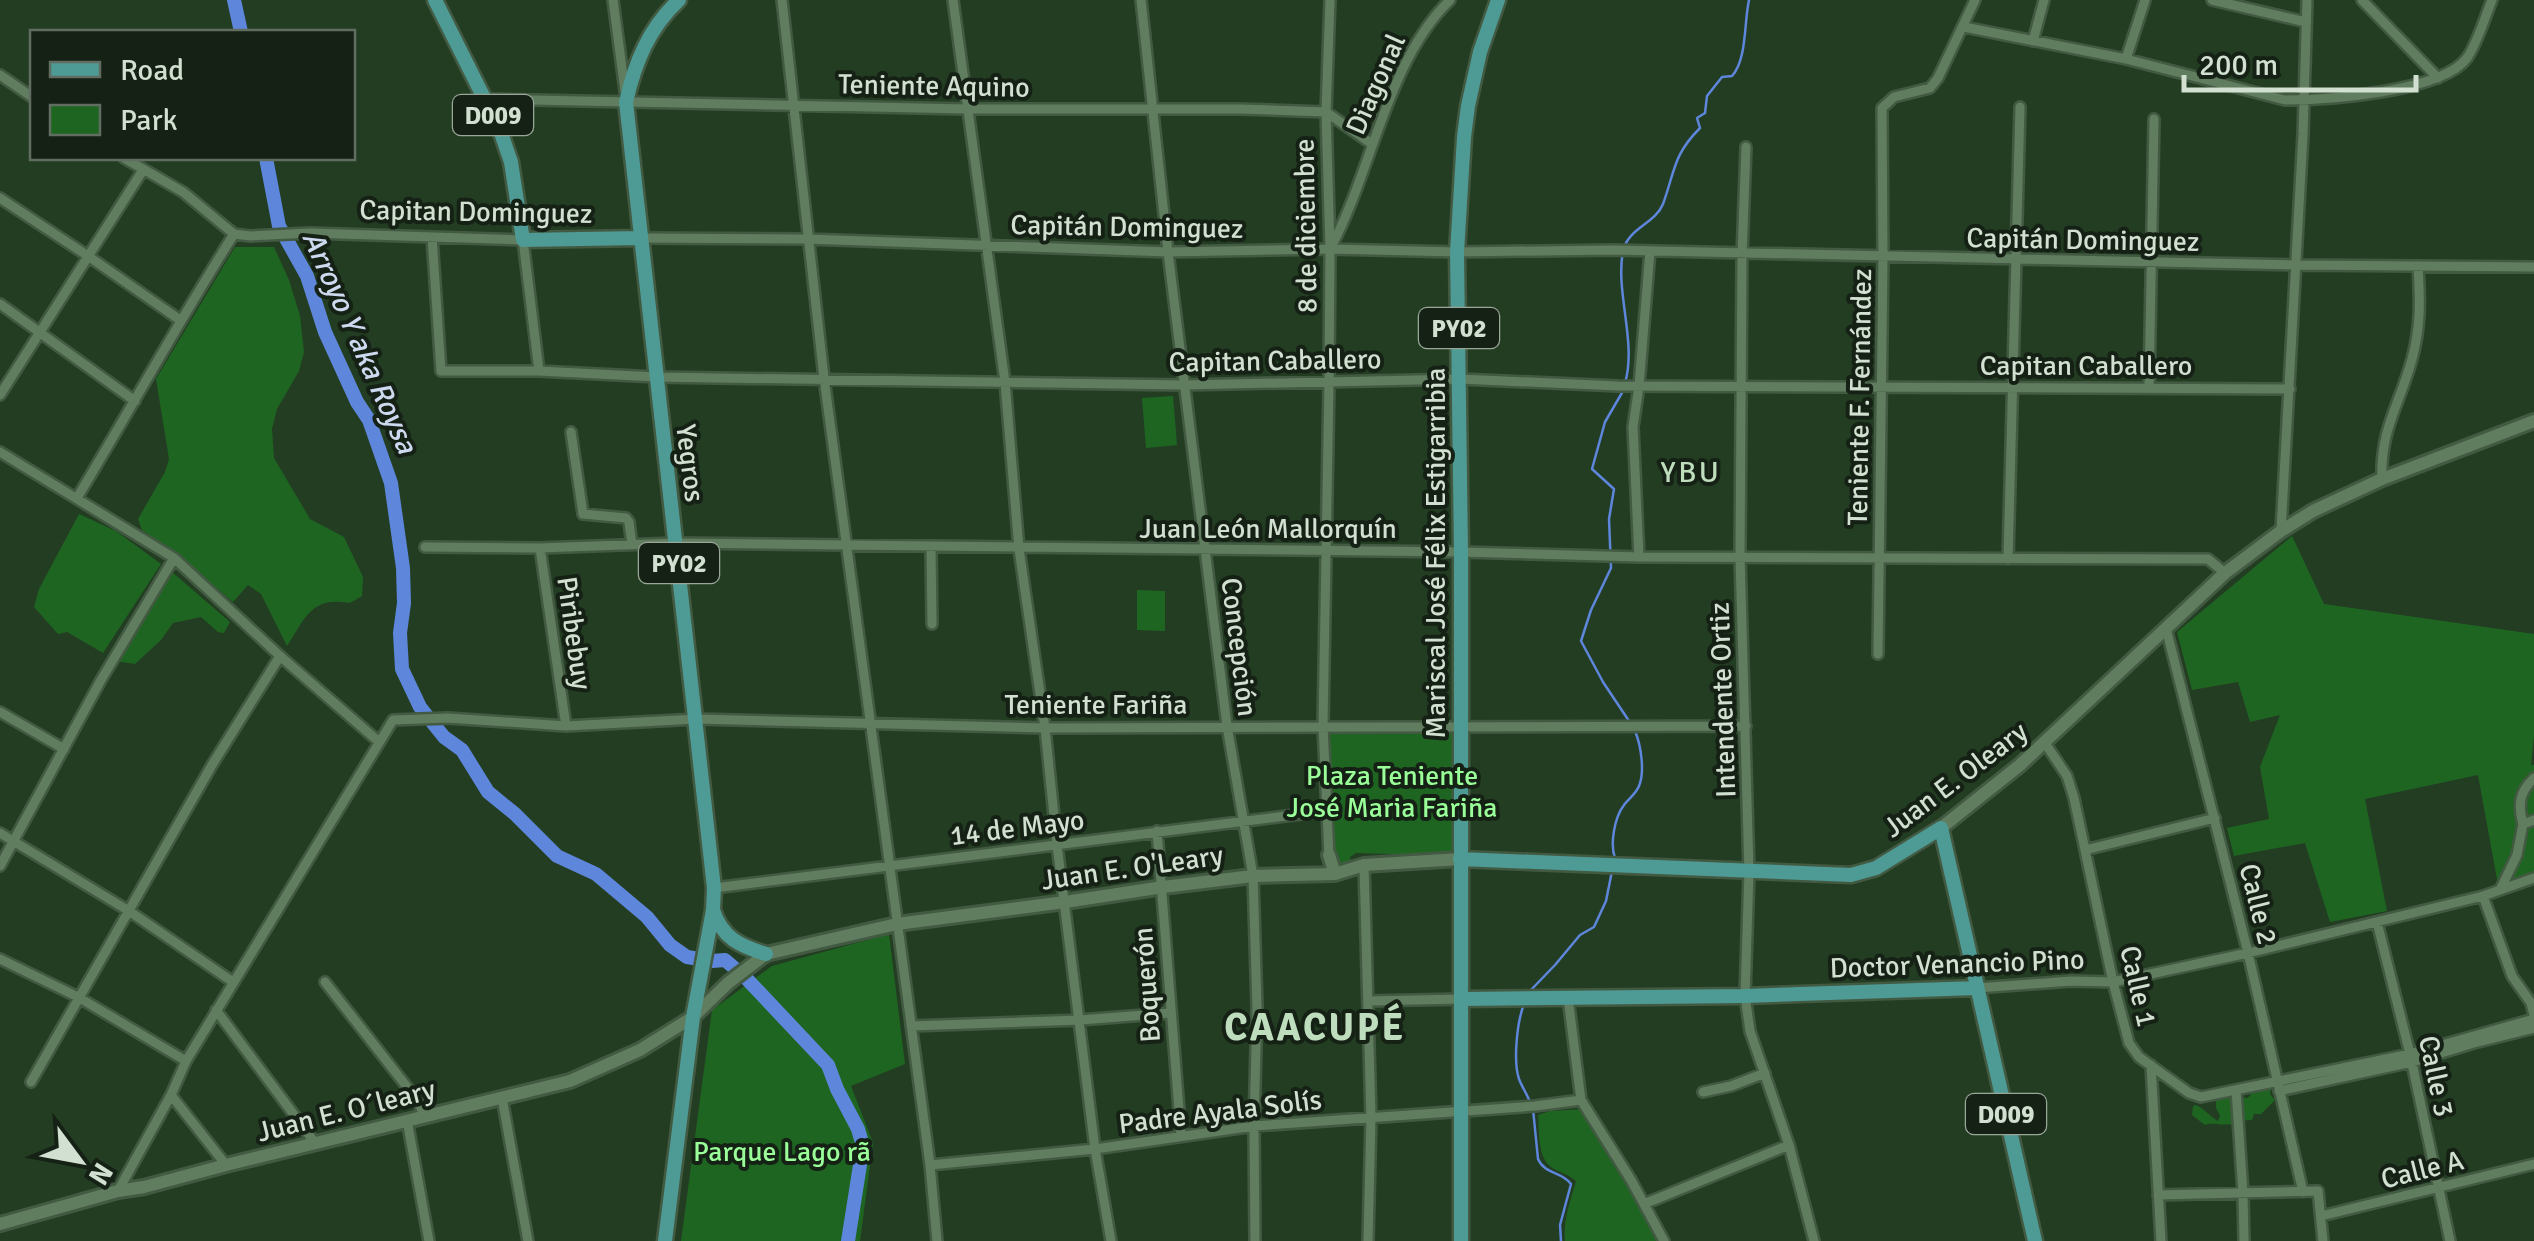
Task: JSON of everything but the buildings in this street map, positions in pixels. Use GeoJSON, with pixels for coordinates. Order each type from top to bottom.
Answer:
{"type":"FeatureCollection","features":[{"type":"Feature","properties":{"kind":"main road","name":"D009"},"geometry":{"type":"LineString","coordinates":[[435,0],[486,99],[511,162],[523,240]]}},
{"type":"Feature","properties":{"kind":"main road","name":"PY02"},"geometry":{"type":"LineString","coordinates":[[626,102],[632,74],[652,30],[679,0]]}},
{"type":"Feature","properties":{"kind":"main road","name":"Mariscal José Félix Estigarribia"},"geometry":{"type":"LineString","coordinates":[[1461,1241],[1457,252],[1468,106],[1480,52],[1498,0]]}},
{"type":"Feature","properties":{"kind":"main road","name":"Yegros"},"geometry":{"type":"LineString","coordinates":[[626,102],[714,888],[693,1016]]}},
{"type":"Feature","properties":{"kind":"main road","name":"Capitan Dominguez"},"geometry":{"type":"LineString","coordinates":[[523,240],[640,238]]}},
{"type":"Feature","properties":{"kind":"main road","name":"D009"},"geometry":{"type":"LineString","coordinates":[[1941,828],[2036,1241]]}},
{"type":"Feature","properties":{"kind":"main road","name":"Juan E. Oleary"},"geometry":{"type":"LineString","coordinates":[[1604,866],[1834,876],[1864,873],[1941,828]]}},
{"type":"Feature","properties":{"kind":"main road","name":"Juan E. O'Leary"},"geometry":{"type":"LineString","coordinates":[[1460,859],[1604,866]]}},
{"type":"Feature","properties":{"kind":"main road"},"geometry":{"type":"LineString","coordinates":[[712,910],[723,932],[766,954]]}},
{"type":"Feature","properties":{"kind":"main road","name":"Doctor Venancio Pino"},"geometry":{"type":"LineString","coordinates":[[1462,998],[1745,996],[1977,988]]}},
{"type":"Feature","properties":{"kind":"main road","name":"PY02"},"geometry":{"type":"LineString","coordinates":[[665,1241],[693,1016]]}},
{"type":"Feature","properties":{"kind":"street","name":"Yegros"},"geometry":{"type":"LineString","coordinates":[[612,0],[626,102]]}},
{"type":"Feature","properties":{"kind":"street"},"geometry":{"type":"LineString","coordinates":[[782,0],[824,378],[937,1241]]}},
{"type":"Feature","properties":{"kind":"street"},"geometry":{"type":"LineString","coordinates":[[953,0],[1005,382],[1019,548],[1045,728],[1095,1150],[1111,1241]]}},
{"type":"Feature","properties":{"kind":"street","name":"Concepción"},"geometry":{"type":"LineString","coordinates":[[1140,0],[1227,726],[1252,876],[1255,1241]]}},
{"type":"Feature","properties":{"kind":"street","name":"8 de diciembre"},"geometry":{"type":"LineString","coordinates":[[1329,855],[1323,726],[1330,383],[1326,112],[1330,0]]}},
{"type":"Feature","properties":{"kind":"street","name":"Diagonal"},"geometry":{"type":"LineString","coordinates":[[1330,249],[1416,43],[1450,0]]}},
{"type":"Feature","properties":{"kind":"street"},"geometry":{"type":"LineString","coordinates":[[1975,0],[1964,27],[2126,59],[2285,100],[2394,90],[2438,78],[2467,58],[2492,0]]}},
{"type":"Feature","properties":{"kind":"street"},"geometry":{"type":"LineString","coordinates":[[2033,41],[2044,0]]}},
{"type":"Feature","properties":{"kind":"street"},"geometry":{"type":"LineString","coordinates":[[2126,59],[2145,0]]}},
{"type":"Feature","properties":{"kind":"street"},"geometry":{"type":"LineString","coordinates":[[2212,0],[2306,22]]}},
{"type":"Feature","properties":{"kind":"street"},"geometry":{"type":"LineString","coordinates":[[2281,531],[2307,0]]}},
{"type":"Feature","properties":{"kind":"street"},"geometry":{"type":"LineString","coordinates":[[2362,0],[2438,78]]}},
{"type":"Feature","properties":{"kind":"street","name":"Teniente F. Fernández"},"geometry":{"type":"LineString","coordinates":[[1878,654],[1884,258],[1882,108],[1894,98],[1930,88],[1964,27]]}},
{"type":"Feature","properties":{"kind":"street"},"geometry":{"type":"LineString","coordinates":[[0,75],[30,96]]}},
{"type":"Feature","properties":{"kind":"street","name":"Teniente Aquino"},"geometry":{"type":"LineString","coordinates":[[486,99],[1326,112]]}},
{"type":"Feature","properties":{"kind":"street"},"geometry":{"type":"LineString","coordinates":[[2008,559],[2020,107]]}},
{"type":"Feature","properties":{"kind":"street"},"geometry":{"type":"LineString","coordinates":[[1326,112],[1372,144]]}},
{"type":"Feature","properties":{"kind":"street"},"geometry":{"type":"LineString","coordinates":[[2149,388],[2154,119]]}},
{"type":"Feature","properties":{"kind":"street","name":"Intendente Ortiz"},"geometry":{"type":"LineString","coordinates":[[1746,147],[1740,558],[1750,872],[1745,996],[1750,1031],[1789,1145],[1814,1241]]}},
{"type":"Feature","properties":{"kind":"street"},"geometry":{"type":"LineString","coordinates":[[76,498],[234,234],[183,192],[127,160]]}},
{"type":"Feature","properties":{"kind":"street"},"geometry":{"type":"LineString","coordinates":[[0,394],[143,170]]}},
{"type":"Feature","properties":{"kind":"street"},"geometry":{"type":"LineString","coordinates":[[0,198],[180,320]]}},
{"type":"Feature","properties":{"kind":"street","name":"Capitan Dominguez"},"geometry":{"type":"LineString","coordinates":[[234,234],[523,240]]}},
{"type":"Feature","properties":{"kind":"street","name":"Capitan Caballero"},"geometry":{"type":"LineString","coordinates":[[432,237],[441,371],[1184,385],[1460,380],[1637,386],[2290,389]]}},
{"type":"Feature","properties":{"kind":"street","name":"Capitán Dominguez"},"geometry":{"type":"LineString","coordinates":[[640,238],[808,239],[1168,252],[1613,250],[2534,267]]}},
{"type":"Feature","properties":{"kind":"street"},"geometry":{"type":"LineString","coordinates":[[523,240],[539,372]]}},
{"type":"Feature","properties":{"kind":"street"},"geometry":{"type":"LineString","coordinates":[[1639,558],[1633,427],[1650,252]]}},
{"type":"Feature","properties":{"kind":"street"},"geometry":{"type":"LineString","coordinates":[[2382,479],[2382,446],[2412,360],[2421,317],[2418,266]]}},
{"type":"Feature","properties":{"kind":"street"},"geometry":{"type":"LineString","coordinates":[[0,304],[135,401]]}},
{"type":"Feature","properties":{"kind":"street","name":"Juan E. Oleary"},"geometry":{"type":"LineString","coordinates":[[1941,828],[2045,743],[2225,573],[2281,531],[2313,511],[2382,479],[2534,421]]}},
{"type":"Feature","properties":{"kind":"street"},"geometry":{"type":"LineString","coordinates":[[572,432],[583,514],[626,518],[632,544]]}},
{"type":"Feature","properties":{"kind":"street"},"geometry":{"type":"LineString","coordinates":[[0,452],[174,558],[378,741],[186,1061],[118,1191]]}},
{"type":"Feature","properties":{"kind":"street","name":"Juan León Mallorquín"},"geometry":{"type":"LineString","coordinates":[[426,546],[540,548],[676,543],[1461,552],[1639,558],[2208,560],[2225,573]]}},
{"type":"Feature","properties":{"kind":"street"},"geometry":{"type":"LineString","coordinates":[[931,546],[932,624]]}},
{"type":"Feature","properties":{"kind":"street","name":"Piribebuy"},"geometry":{"type":"LineString","coordinates":[[540,548],[566,726]]}},
{"type":"Feature","properties":{"kind":"street"},"geometry":{"type":"LineString","coordinates":[[0,866],[101,680],[174,558]]}},
{"type":"Feature","properties":{"kind":"street","name":"Calle 2"},"geometry":{"type":"LineString","coordinates":[[2169,624],[2303,1192]]}},
{"type":"Feature","properties":{"kind":"street"},"geometry":{"type":"LineString","coordinates":[[31,1082],[212,765],[280,656]]}},
{"type":"Feature","properties":{"kind":"street"},"geometry":{"type":"LineString","coordinates":[[0,712],[64,749]]}},
{"type":"Feature","properties":{"kind":"street","name":"Teniente Fariña"},"geometry":{"type":"LineString","coordinates":[[378,741],[393,720],[410,718],[566,726],[697,718],[1045,728],[1746,726]]}},
{"type":"Feature","properties":{"kind":"street","name":"Calle 1"},"geometry":{"type":"LineString","coordinates":[[2045,743],[2067,776],[2074,798],[2128,1044],[2151,1066],[2161,1241]]}},
{"type":"Feature","properties":{"kind":"street"},"geometry":{"type":"LineString","coordinates":[[2502,888],[2517,855],[2523,824],[2518,805],[2534,778]]}},
{"type":"Feature","properties":{"kind":"street","name":"14 de Mayo"},"geometry":{"type":"LineString","coordinates":[[714,888],[1326,811]]}},
{"type":"Feature","properties":{"kind":"street"},"geometry":{"type":"LineString","coordinates":[[2085,850],[2215,818]]}},
{"type":"Feature","properties":{"kind":"street"},"geometry":{"type":"LineString","coordinates":[[2523,824],[2534,820]]}},
{"type":"Feature","properties":{"kind":"street","name":"Boquerón"},"geometry":{"type":"LineString","coordinates":[[1157,831],[1180,1136]]}},
{"type":"Feature","properties":{"kind":"street"},"geometry":{"type":"LineString","coordinates":[[0,833],[129,911],[234,982]]}},
{"type":"Feature","properties":{"kind":"street"},"geometry":{"type":"LineString","coordinates":[[1329,855],[1335,874]]}},
{"type":"Feature","properties":{"kind":"street","name":"Juan E. O'Leary"},"geometry":{"type":"LineString","coordinates":[[693,1016],[728,982],[766,954],[896,924],[1252,876],[1335,874],[1364,865],[1460,859]]}},
{"type":"Feature","properties":{"kind":"street"},"geometry":{"type":"LineString","coordinates":[[1364,865],[1372,1117],[1368,1241]]}},
{"type":"Feature","properties":{"kind":"street","name":"Doctor Venancio Pino"},"geometry":{"type":"LineString","coordinates":[[1977,988],[2113,982],[2484,896],[2534,878]]}},
{"type":"Feature","properties":{"kind":"street"},"geometry":{"type":"LineString","coordinates":[[2411,1058],[2534,1017],[2531,1003],[2512,976],[2484,896]]}},
{"type":"Feature","properties":{"kind":"street","name":"Calle 3"},"geometry":{"type":"LineString","coordinates":[[2377,922],[2450,1241]]}},
{"type":"Feature","properties":{"kind":"street"},"geometry":{"type":"LineString","coordinates":[[0,959],[78,996],[186,1061]]}},
{"type":"Feature","properties":{"kind":"street"},"geometry":{"type":"LineString","coordinates":[[325,982],[418,1101],[424,1116]]}},
{"type":"Feature","properties":{"kind":"street","name":"Doctor Venancio Pino"},"geometry":{"type":"LineString","coordinates":[[1368,1001],[1462,998]]}},
{"type":"Feature","properties":{"kind":"street"},"geometry":{"type":"LineString","coordinates":[[1562,998],[1581,1100],[1664,1241]]}},
{"type":"Feature","properties":{"kind":"street"},"geometry":{"type":"LineString","coordinates":[[216,1010],[315,1143]]}},
{"type":"Feature","properties":{"kind":"street"},"geometry":{"type":"LineString","coordinates":[[910,1026],[1170,1013]]}},
{"type":"Feature","properties":{"kind":"street","name":"Juan E. O´leary"},"geometry":{"type":"LineString","coordinates":[[0,1224],[118,1191],[570,1081],[640,1050],[693,1016]]}},
{"type":"Feature","properties":{"kind":"street"},"geometry":{"type":"LineString","coordinates":[[2151,1066],[2189,1094],[2201,1097],[2278,1086],[2534,1028]]}},
{"type":"Feature","properties":{"kind":"street"},"geometry":{"type":"LineString","coordinates":[[1702,1092],[1765,1073]]}},
{"type":"Feature","properties":{"kind":"street"},"geometry":{"type":"LineString","coordinates":[[2236,1090],[2244,1241]]}},
{"type":"Feature","properties":{"kind":"street"},"geometry":{"type":"LineString","coordinates":[[170,1095],[226,1165]]}},
{"type":"Feature","properties":{"kind":"street"},"geometry":{"type":"LineString","coordinates":[[502,1098],[528,1241]]}},
{"type":"Feature","properties":{"kind":"street","name":"Padre Ayala Solís"},"geometry":{"type":"LineString","coordinates":[[930,1165],[1095,1150],[1254,1126],[1581,1100]]}},
{"type":"Feature","properties":{"kind":"street"},"geometry":{"type":"LineString","coordinates":[[407,1120],[429,1241]]}},
{"type":"Feature","properties":{"kind":"street"},"geometry":{"type":"LineString","coordinates":[[1644,1204],[1789,1145]]}},
{"type":"Feature","properties":{"kind":"street","name":"Calle A"},"geometry":{"type":"LineString","coordinates":[[2321,1216],[2534,1164]]}},
{"type":"Feature","properties":{"kind":"street"},"geometry":{"type":"LineString","coordinates":[[2158,1195],[2318,1192],[2323,1241]]}},
{"type":"Feature","properties":{"kind":"green space"},"geometry":{"type":"Polygon","coordinates":[[[235,247],[274,247],[300,316],[304,352],[299,371],[277,409],[272,429],[274,458],[310,519],[344,537],[363,577],[362,596],[350,603],[318,606],[287,646],[261,594],[248,585],[233,602],[142,530],[138,519],[169,459],[156,379],[235,247]]]}},
{"type":"Feature","properties":{"kind":"green space"},"geometry":{"type":"Polygon","coordinates":[[[1173,396],[1177,445],[1146,448],[1142,398],[1173,396]]]}},
{"type":"Feature","properties":{"kind":"green space"},"geometry":{"type":"Polygon","coordinates":[[[79,514],[116,531],[161,564],[103,653],[67,632],[58,634],[34,607],[39,589],[79,514]]]}},
{"type":"Feature","properties":{"kind":"green space"},"geometry":{"type":"Polygon","coordinates":[[[2292,536],[2324,604],[2534,634],[2534,873],[2498,885],[2478,775],[2365,799],[2387,911],[2330,922],[2305,843],[2234,856],[2227,828],[2269,819],[2260,767],[2280,715],[2250,722],[2238,682],[2192,690],[2177,632],[2292,536]]]}},
{"type":"Feature","properties":{"kind":"green space"},"geometry":{"type":"Polygon","coordinates":[[[172,572],[230,622],[224,633],[201,617],[173,623],[135,664],[115,661],[172,572]]]}},
{"type":"Feature","properties":{"kind":"green space"},"geometry":{"type":"Polygon","coordinates":[[[1137,590],[1165,591],[1165,631],[1137,630],[1137,590]]]}},
{"type":"Feature","properties":{"kind":"green space","name":"Plaza Teniente José Maria Fariña"},"geometry":{"type":"Polygon","coordinates":[[[1454,729],[1455,856],[1356,853],[1350,857],[1353,867],[1343,868],[1332,845],[1327,730],[1454,729]]]}},
{"type":"Feature","properties":{"kind":"green space","name":"Parque Lago rã"},"geometry":{"type":"Polygon","coordinates":[[[889,934],[905,1064],[851,1086],[873,1143],[860,1241],[681,1241],[712,1010],[772,966],[889,934]]]}},
{"type":"Feature","properties":{"kind":"green space"},"geometry":{"type":"Polygon","coordinates":[[[2263,1079],[2272,1084],[2270,1094],[2275,1100],[2261,1114],[2254,1114],[2252,1120],[2205,1125],[2192,1115],[2196,1105],[2218,1121],[2216,1098],[2221,1094],[2247,1098],[2252,1085],[2263,1079]]]}},
{"type":"Feature","properties":{"kind":"green space"},"geometry":{"type":"Polygon","coordinates":[[[1584,1109],[1658,1241],[1565,1241],[1566,1218],[1576,1181],[1544,1159],[1538,1115],[1584,1109]]]}},
{"type":"Feature","properties":{"kind":"waterway","name":"Arroyo Y aka Roysa"},"geometry":{"type":"LineString","coordinates":[[234,0],[241,30]]}},
{"type":"Feature","properties":{"kind":"waterway"},"geometry":{"type":"LineString","coordinates":[[1625,383],[1629,351],[1623,251],[1630,237],[1663,204],[1680,155],[1700,128],[1697,118],[1705,113],[1707,96],[1722,77],[1732,76],[1737,69],[1749,0]]}},
{"type":"Feature","properties":{"kind":"waterway","name":"Arroyo Y aka Roysa"},"geometry":{"type":"LineString","coordinates":[[266,160],[279,226],[307,276],[325,332],[369,420],[391,483],[403,568],[402,669],[420,707],[444,737],[462,750],[488,792],[557,856],[596,874],[687,957],[725,960],[828,1065],[863,1146],[848,1241]]}},
{"type":"Feature","properties":{"kind":"waterway"},"geometry":{"type":"LineString","coordinates":[[1623,391],[1605,422],[1592,469],[1614,489],[1609,519],[1611,568],[1581,641],[1631,724]]}},
{"type":"Feature","properties":{"kind":"waterway"},"geometry":{"type":"LineString","coordinates":[[1615,858],[1613,839],[1618,817],[1641,780],[1635,731]]}},
{"type":"Feature","properties":{"kind":"waterway"},"geometry":{"type":"LineString","coordinates":[[1529,992],[1580,935],[1594,927],[1606,901],[1612,871]]}},
{"type":"Feature","properties":{"kind":"waterway"},"geometry":{"type":"LineString","coordinates":[[1524,1004],[1516,1062],[1530,1102]]}},
{"type":"Feature","properties":{"kind":"waterway"},"geometry":{"type":"LineString","coordinates":[[1533,1109],[1538,1159],[1571,1184],[1560,1225],[1561,1241]]}},
{"type":"Feature","properties":{"kind":"district","name":"YBU"},"geometry":{"type":"Point","coordinates":[1691,472]}},
{"type":"Feature","properties":{"kind":"district","name":"CAACUPÉ"},"geometry":{"type":"Point","coordinates":[1315,1027]}}]}
